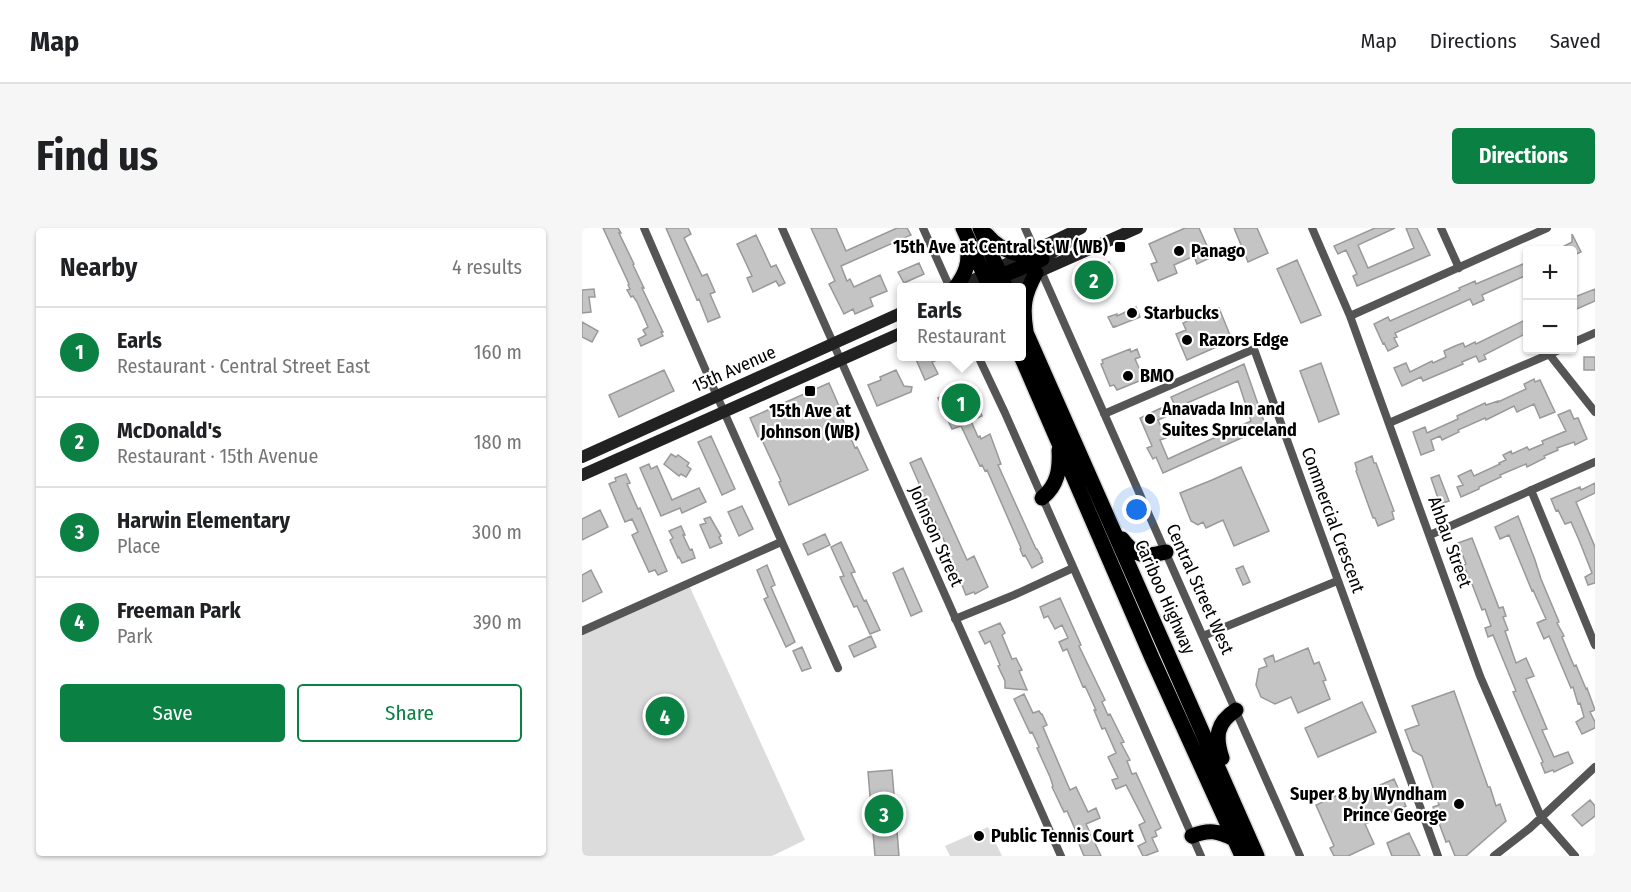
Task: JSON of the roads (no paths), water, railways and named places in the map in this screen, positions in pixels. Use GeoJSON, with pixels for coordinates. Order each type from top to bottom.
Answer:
{"type":"FeatureCollection","features":[{"type":"Feature","properties":{"kind":"highway"},"geometry":{"type":"LineString","coordinates":[[981,228],[1000,248],[1036,262]]}},
{"type":"Feature","properties":{"kind":"highway"},"geometry":{"type":"LineString","coordinates":[[981,228],[997,282]]}},
{"type":"Feature","properties":{"kind":"highway"},"geometry":{"type":"LineString","coordinates":[[964,229],[997,282]]}},
{"type":"Feature","properties":{"kind":"highway"},"geometry":{"type":"LineString","coordinates":[[959,283],[968,264],[969,256],[964,229]]}},
{"type":"Feature","properties":{"kind":"highway"},"geometry":{"type":"LineString","coordinates":[[997,282],[1036,262]]}},
{"type":"Feature","properties":{"kind":"highway","name":"Cariboo Highway"},"geometry":{"type":"LineString","coordinates":[[1026,296],[1036,262]]}},
{"type":"Feature","properties":{"kind":"highway","name":"Cariboo Highway"},"geometry":{"type":"LineString","coordinates":[[1026,332],[1112,526],[1223,797],[1234,839],[1242,856]]}},
{"type":"Feature","properties":{"kind":"highway","name":"Cariboo Highway"},"geometry":{"type":"LineString","coordinates":[[1022,361],[1152,658],[1223,797],[1257,856]]}},
{"type":"Feature","properties":{"kind":"highway"},"geometry":{"type":"LineString","coordinates":[[1042,498],[1049,492],[1058,475],[1059,444]]}},
{"type":"Feature","properties":{"kind":"highway"},"geometry":{"type":"LineString","coordinates":[[1112,526],[1134,553],[1157,555],[1166,552]]}},
{"type":"Feature","properties":{"kind":"highway"},"geometry":{"type":"LineString","coordinates":[[1199,833],[1213,816],[1223,797],[1228,775],[1218,747],[1218,730],[1229,715],[1236,710]]}},
{"type":"Feature","properties":{"kind":"highway"},"geometry":{"type":"LineString","coordinates":[[1199,833],[1223,834],[1234,839]]}},
{"type":"Feature","properties":{"kind":"main road"},"geometry":{"type":"LineString","coordinates":[[1036,262],[1081,228]]}},
{"type":"Feature","properties":{"kind":"main road"},"geometry":{"type":"LineString","coordinates":[[1036,262],[1088,228]]}},
{"type":"Feature","properties":{"kind":"main road"},"geometry":{"type":"LineString","coordinates":[[1036,262],[1137,229]]}},
{"type":"Feature","properties":{"kind":"main road","name":"15th Avenue"},"geometry":{"type":"LineString","coordinates":[[582,457],[897,316]]}},
{"type":"Feature","properties":{"kind":"main road","name":"15th Avenue"},"geometry":{"type":"LineString","coordinates":[[582,475],[897,335]]}},
{"type":"Feature","properties":{"kind":"street"},"geometry":{"type":"LineString","coordinates":[[644,228],[838,668]]}},
{"type":"Feature","properties":{"kind":"street","name":"Johnson Street"},"geometry":{"type":"LineString","coordinates":[[782,228],[1061,856]]}},
{"type":"Feature","properties":{"kind":"street"},"geometry":{"type":"LineString","coordinates":[[923,228],[948,283]]}},
{"type":"Feature","properties":{"kind":"street","name":"Central Street West"},"geometry":{"type":"LineString","coordinates":[[1025,228],[1036,262],[1300,856]]}},
{"type":"Feature","properties":{"kind":"street","name":"Ahbau Street"},"geometry":{"type":"LineString","coordinates":[[1312,228],[1350,316],[1480,676],[1541,817],[1575,856]]}},
{"type":"Feature","properties":{"kind":"street"},"geometry":{"type":"LineString","coordinates":[[1442,228],[1459,268]]}},
{"type":"Feature","properties":{"kind":"street"},"geometry":{"type":"LineString","coordinates":[[1350,316],[1547,228]]}},
{"type":"Feature","properties":{"kind":"street"},"geometry":{"type":"LineString","coordinates":[[1577,341],[1595,333]]}},
{"type":"Feature","properties":{"kind":"street","name":"Commercial Crescent"},"geometry":{"type":"LineString","coordinates":[[1104,414],[1254,349],[1438,856]]}},
{"type":"Feature","properties":{"kind":"street"},"geometry":{"type":"LineString","coordinates":[[1389,423],[1549,354],[1595,412]]}},
{"type":"Feature","properties":{"kind":"street"},"geometry":{"type":"LineString","coordinates":[[980,361],[1073,568],[1199,833],[1201,856]]}},
{"type":"Feature","properties":{"kind":"street"},"geometry":{"type":"LineString","coordinates":[[1430,535],[1595,462]]}},
{"type":"Feature","properties":{"kind":"street"},"geometry":{"type":"LineString","coordinates":[[1531,490],[1595,645]]}},
{"type":"Feature","properties":{"kind":"street"},"geometry":{"type":"LineString","coordinates":[[582,632],[781,542]]}},
{"type":"Feature","properties":{"kind":"street"},"geometry":{"type":"LineString","coordinates":[[955,619],[1014,596],[1073,568]]}},
{"type":"Feature","properties":{"kind":"street"},"geometry":{"type":"LineString","coordinates":[[1203,636],[1337,580]]}},
{"type":"Feature","properties":{"kind":"street"},"geometry":{"type":"LineString","coordinates":[[1494,856],[1541,817],[1595,767]]}},
{"type":"Feature","properties":{"kind":"place","name":"15th Ave at Central St W (WB)"},"geometry":{"type":"Point","coordinates":[1120,247]}},
{"type":"Feature","properties":{"kind":"place","name":"Panago"},"geometry":{"type":"Point","coordinates":[1179,251]}},
{"type":"Feature","properties":{"kind":"place","name":"McDonald's"},"geometry":{"type":"Point","coordinates":[1094,280]}},
{"type":"Feature","properties":{"kind":"place","name":"Starbucks"},"geometry":{"type":"Point","coordinates":[1132,313]}},
{"type":"Feature","properties":{"kind":"place","name":"Razors Edge"},"geometry":{"type":"Point","coordinates":[1187,340]}},
{"type":"Feature","properties":{"kind":"place","name":"BMO"},"geometry":{"type":"Point","coordinates":[1128,376]}},
{"type":"Feature","properties":{"kind":"place","name":"15th Ave at Johnson (WB)"},"geometry":{"type":"Point","coordinates":[810,391]}},
{"type":"Feature","properties":{"kind":"place","name":"Earls"},"geometry":{"type":"Point","coordinates":[961,403]}},
{"type":"Feature","properties":{"kind":"place","name":"Anavada Inn and Suites Spruceland"},"geometry":{"type":"Point","coordinates":[1150,419]}},
{"type":"Feature","properties":{"kind":"place","name":"Freeman Park"},"geometry":{"type":"Point","coordinates":[665,716]}},
{"type":"Feature","properties":{"kind":"place","name":"Super 8 by Wyndham Prince George"},"geometry":{"type":"Point","coordinates":[1459,804]}},
{"type":"Feature","properties":{"kind":"place","name":"Harwin Elementary"},"geometry":{"type":"Point","coordinates":[884,814]}},
{"type":"Feature","properties":{"kind":"place","name":"Public Tennis Court"},"geometry":{"type":"Point","coordinates":[979,836]}}]}
